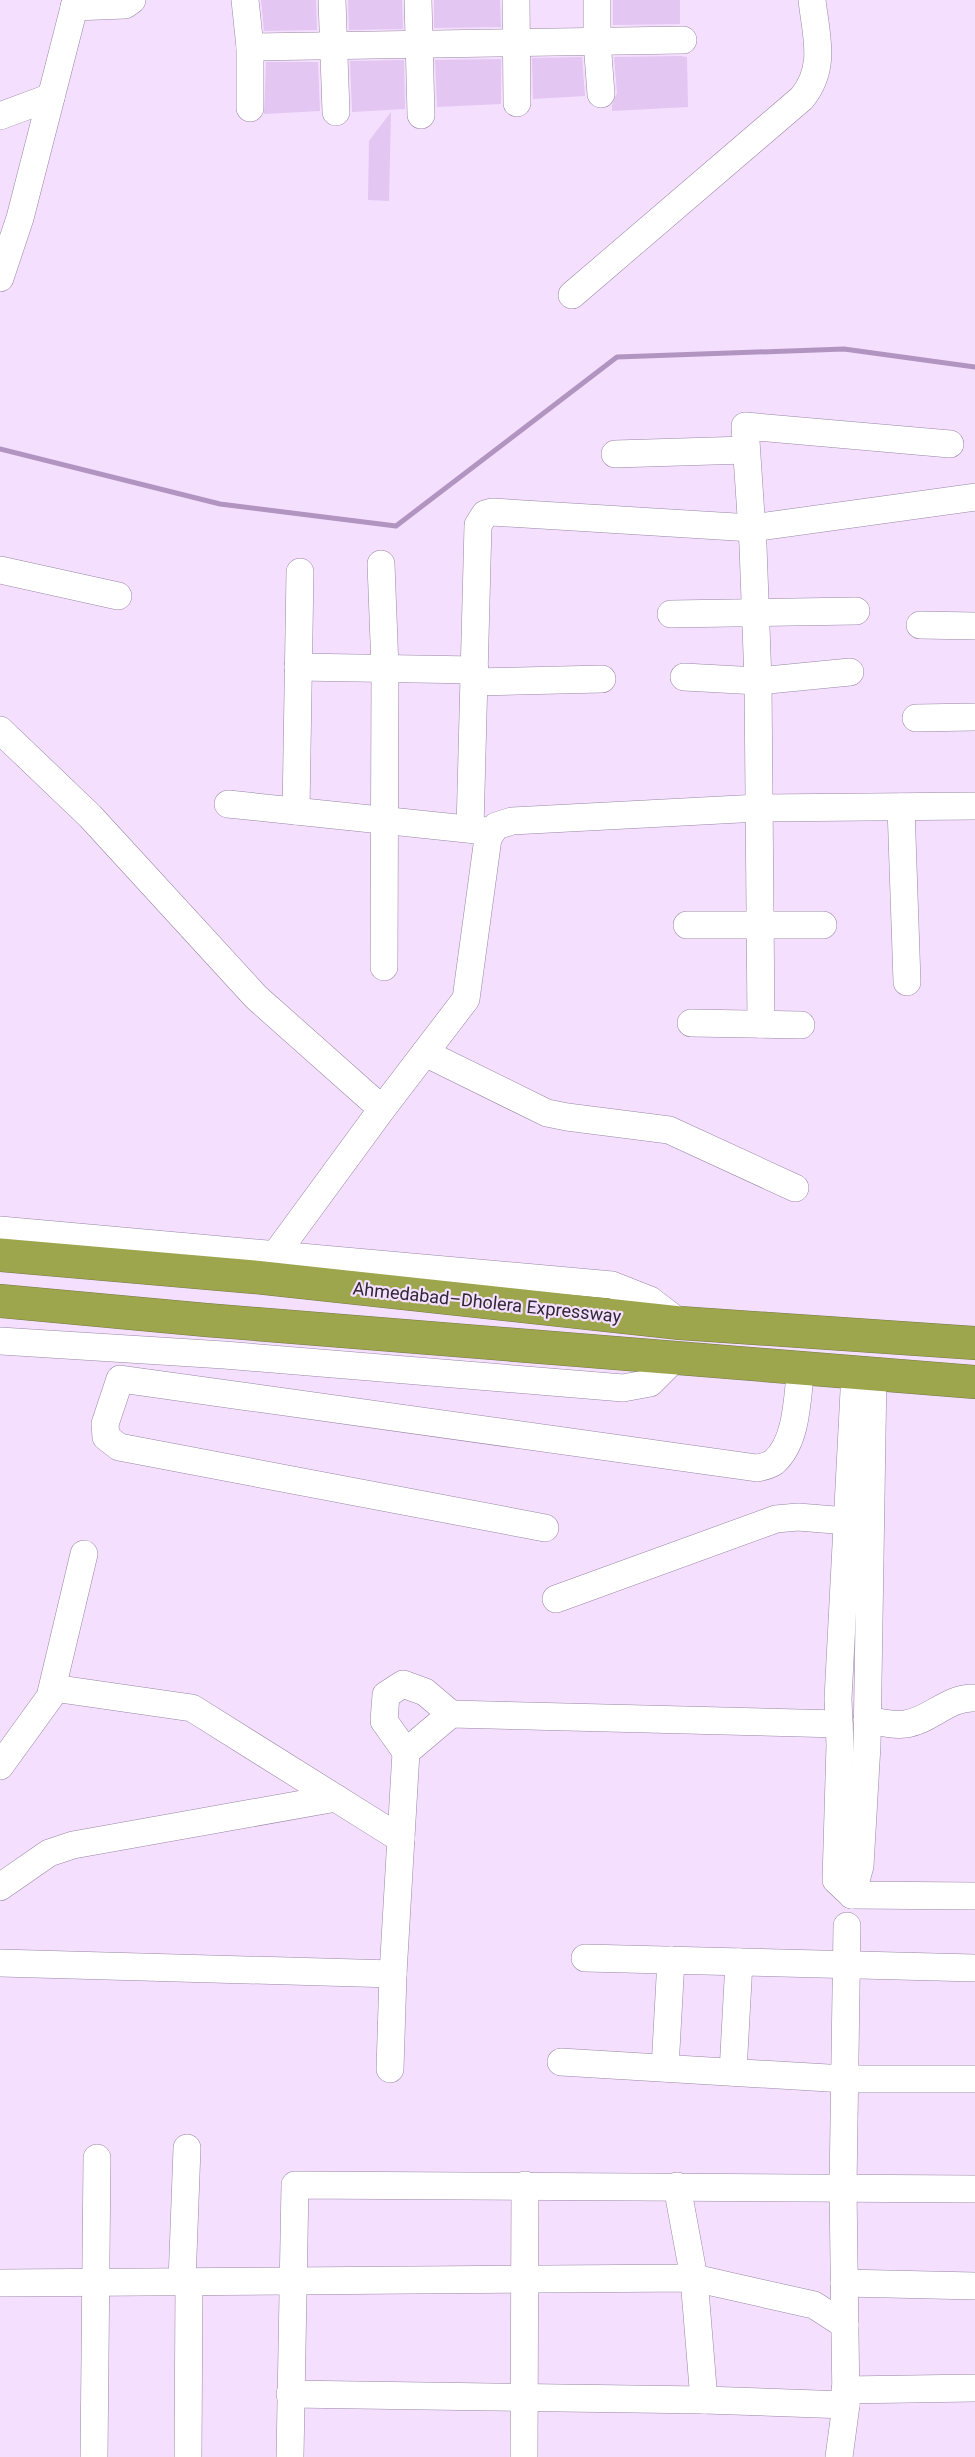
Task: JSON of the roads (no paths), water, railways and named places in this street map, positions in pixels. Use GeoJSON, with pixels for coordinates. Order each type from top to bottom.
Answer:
{"type":"FeatureCollection","features":[{"type":"Feature","properties":{"kind":"highway","name":"Ahmedabad–Dholera Expressway"},"geometry":{"type":"LineString","coordinates":[[0,1255],[254,1277],[680,1323],[975,1343]]}},
{"type":"Feature","properties":{"kind":"highway","name":"Ahmedabad–Dholera Expressway"},"geometry":{"type":"LineString","coordinates":[[0,1301],[975,1382]]}},
{"type":"Feature","properties":{"kind":"street"},"geometry":{"type":"LineString","coordinates":[[0,278],[20,218],[75,4],[125,4],[132,0]]}},
{"type":"Feature","properties":{"kind":"street"},"geometry":{"type":"LineString","coordinates":[[245,0],[250,47],[250,108]]}},
{"type":"Feature","properties":{"kind":"street"},"geometry":{"type":"LineString","coordinates":[[333,0],[336,112]]}},
{"type":"Feature","properties":{"kind":"street"},"geometry":{"type":"LineString","coordinates":[[418,0],[421,115]]}},
{"type":"Feature","properties":{"kind":"street"},"geometry":{"type":"LineString","coordinates":[[516,0],[517,103]]}},
{"type":"Feature","properties":{"kind":"street"},"geometry":{"type":"LineString","coordinates":[[597,0],[601,94]]}},
{"type":"Feature","properties":{"kind":"street"},"geometry":{"type":"LineString","coordinates":[[572,295],[802,98],[812,85],[817,69],[818,53],[812,0]]}},
{"type":"Feature","properties":{"kind":"street"},"geometry":{"type":"LineString","coordinates":[[250,47],[683,40]]}},
{"type":"Feature","properties":{"kind":"street"},"geometry":{"type":"LineString","coordinates":[[0,116],[51,97]]}},
{"type":"Feature","properties":{"kind":"street"},"geometry":{"type":"LineString","coordinates":[[761,1024],[758,681],[745,426],[950,444]]}},
{"type":"Feature","properties":{"kind":"street"},"geometry":{"type":"LineString","coordinates":[[615,454],[746,450]]}},
{"type":"Feature","properties":{"kind":"street"},"geometry":{"type":"LineString","coordinates":[[275,1255],[466,999],[488,838],[481,831],[474,676],[478,525],[485,514],[492,512],[752,528],[975,497]]}},
{"type":"Feature","properties":{"kind":"street"},"geometry":{"type":"LineString","coordinates":[[381,564],[385,668],[384,967]]}},
{"type":"Feature","properties":{"kind":"street"},"geometry":{"type":"LineString","coordinates":[[0,570],[118,596]]}},
{"type":"Feature","properties":{"kind":"street"},"geometry":{"type":"LineString","coordinates":[[296,811],[300,572]]}},
{"type":"Feature","properties":{"kind":"street"},"geometry":{"type":"LineString","coordinates":[[671,614],[754,615],[856,611]]}},
{"type":"Feature","properties":{"kind":"street"},"geometry":{"type":"LineString","coordinates":[[920,626],[975,626]]}},
{"type":"Feature","properties":{"kind":"street"},"geometry":{"type":"LineString","coordinates":[[298,667],[385,668],[474,676],[602,679]]}},
{"type":"Feature","properties":{"kind":"street"},"geometry":{"type":"LineString","coordinates":[[684,677],[758,681],[850,672]]}},
{"type":"Feature","properties":{"kind":"street"},"geometry":{"type":"LineString","coordinates":[[916,718],[975,717]]}},
{"type":"Feature","properties":{"kind":"street"},"geometry":{"type":"LineString","coordinates":[[0,730],[90,816],[256,997],[382,1109]]}},
{"type":"Feature","properties":{"kind":"street"},"geometry":{"type":"LineString","coordinates":[[228,804],[481,831],[512,821],[759,808],[975,806]]}},
{"type":"Feature","properties":{"kind":"street"},"geometry":{"type":"LineString","coordinates":[[902,807],[907,982]]}},
{"type":"Feature","properties":{"kind":"street"},"geometry":{"type":"LineString","coordinates":[[687,925],[823,925]]}},
{"type":"Feature","properties":{"kind":"street"},"geometry":{"type":"LineString","coordinates":[[691,1023],[801,1025]]}},
{"type":"Feature","properties":{"kind":"street"},"geometry":{"type":"LineString","coordinates":[[425,1053],[547,1113],[669,1130],[795,1188]]}},
{"type":"Feature","properties":{"kind":"street"},"geometry":{"type":"LineString","coordinates":[[0,1230],[612,1285],[650,1300],[680,1323]]}},
{"type":"Feature","properties":{"kind":"street"},"geometry":{"type":"LineString","coordinates":[[0,1341],[623,1388],[650,1383],[676,1357]]}},
{"type":"Feature","properties":{"kind":"street"},"geometry":{"type":"LineString","coordinates":[[125,1349],[120,1379],[105,1424],[106,1437],[119,1447],[545,1528]]}},
{"type":"Feature","properties":{"kind":"street"},"geometry":{"type":"LineString","coordinates":[[120,1379],[757,1468],[773,1463],[785,1449],[792,1427],[801,1367]]}},
{"type":"Feature","properties":{"kind":"street"},"geometry":{"type":"LineString","coordinates":[[864,1372],[847,1521],[835,1873],[839,1884],[852,1894],[975,1896]]}},
{"type":"Feature","properties":{"kind":"street"},"geometry":{"type":"LineString","coordinates":[[852,1894],[860,1866],[867,1721],[864,1372]]}},
{"type":"Feature","properties":{"kind":"street"},"geometry":{"type":"LineString","coordinates":[[556,1599],[776,1519],[798,1517],[847,1521]]}},
{"type":"Feature","properties":{"kind":"street"},"geometry":{"type":"LineString","coordinates":[[0,1766],[46,1704],[53,1689],[84,1554]]}},
{"type":"Feature","properties":{"kind":"street"},"geometry":{"type":"LineString","coordinates":[[390,2069],[406,1752],[384,1721],[386,1695],[404,1684],[425,1692],[451,1713],[839,1723],[867,1721],[904,1725],[915,1722],[956,1701],[967,1697],[975,1698]]}},
{"type":"Feature","properties":{"kind":"street"},"geometry":{"type":"LineString","coordinates":[[53,1689],[192,1708],[401,1839]]}},
{"type":"Feature","properties":{"kind":"street"},"geometry":{"type":"LineString","coordinates":[[406,1752],[451,1713]]}},
{"type":"Feature","properties":{"kind":"street"},"geometry":{"type":"LineString","coordinates":[[839,1723],[867,1721]]}},
{"type":"Feature","properties":{"kind":"street"},"geometry":{"type":"LineString","coordinates":[[0,1887],[50,1853],[73,1845],[336,1798]]}},
{"type":"Feature","properties":{"kind":"street"},"geometry":{"type":"LineString","coordinates":[[839,2457],[845,2397],[843,2188],[848,1926]]}},
{"type":"Feature","properties":{"kind":"street"},"geometry":{"type":"LineString","coordinates":[[585,1958],[975,1968]]}},
{"type":"Feature","properties":{"kind":"street"},"geometry":{"type":"LineString","coordinates":[[665,2068],[671,1960]]}},
{"type":"Feature","properties":{"kind":"street"},"geometry":{"type":"LineString","coordinates":[[733,2072],[739,1962]]}},
{"type":"Feature","properties":{"kind":"street"},"geometry":{"type":"LineString","coordinates":[[0,1963],[393,1974]]}},
{"type":"Feature","properties":{"kind":"street"},"geometry":{"type":"LineString","coordinates":[[561,2062],[845,2079],[975,2079]]}},
{"type":"Feature","properties":{"kind":"street"},"geometry":{"type":"LineString","coordinates":[[187,2148],[188,2457]]}},
{"type":"Feature","properties":{"kind":"street"},"geometry":{"type":"LineString","coordinates":[[94,2457],[97,2158]]}},
{"type":"Feature","properties":{"kind":"street"},"geometry":{"type":"LineString","coordinates":[[290,2457],[295,2185],[975,2189]]}},
{"type":"Feature","properties":{"kind":"street"},"geometry":{"type":"LineString","coordinates":[[524,2457],[525,2185]]}},
{"type":"Feature","properties":{"kind":"street"},"geometry":{"type":"LineString","coordinates":[[676,2186],[694,2278],[704,2400]]}},
{"type":"Feature","properties":{"kind":"street"},"geometry":{"type":"LineString","coordinates":[[0,2283],[694,2278],[814,2305],[844,2325]]}},
{"type":"Feature","properties":{"kind":"street"},"geometry":{"type":"LineString","coordinates":[[844,2283],[975,2286]]}},
{"type":"Feature","properties":{"kind":"street"},"geometry":{"type":"LineString","coordinates":[[290,2394],[704,2400],[845,2397],[975,2388]]}},
{"type":"Feature","properties":{"kind":"waterway"},"geometry":{"type":"LineString","coordinates":[[0,449],[220,504],[396,526],[617,357],[844,349],[975,367]]}}]}
